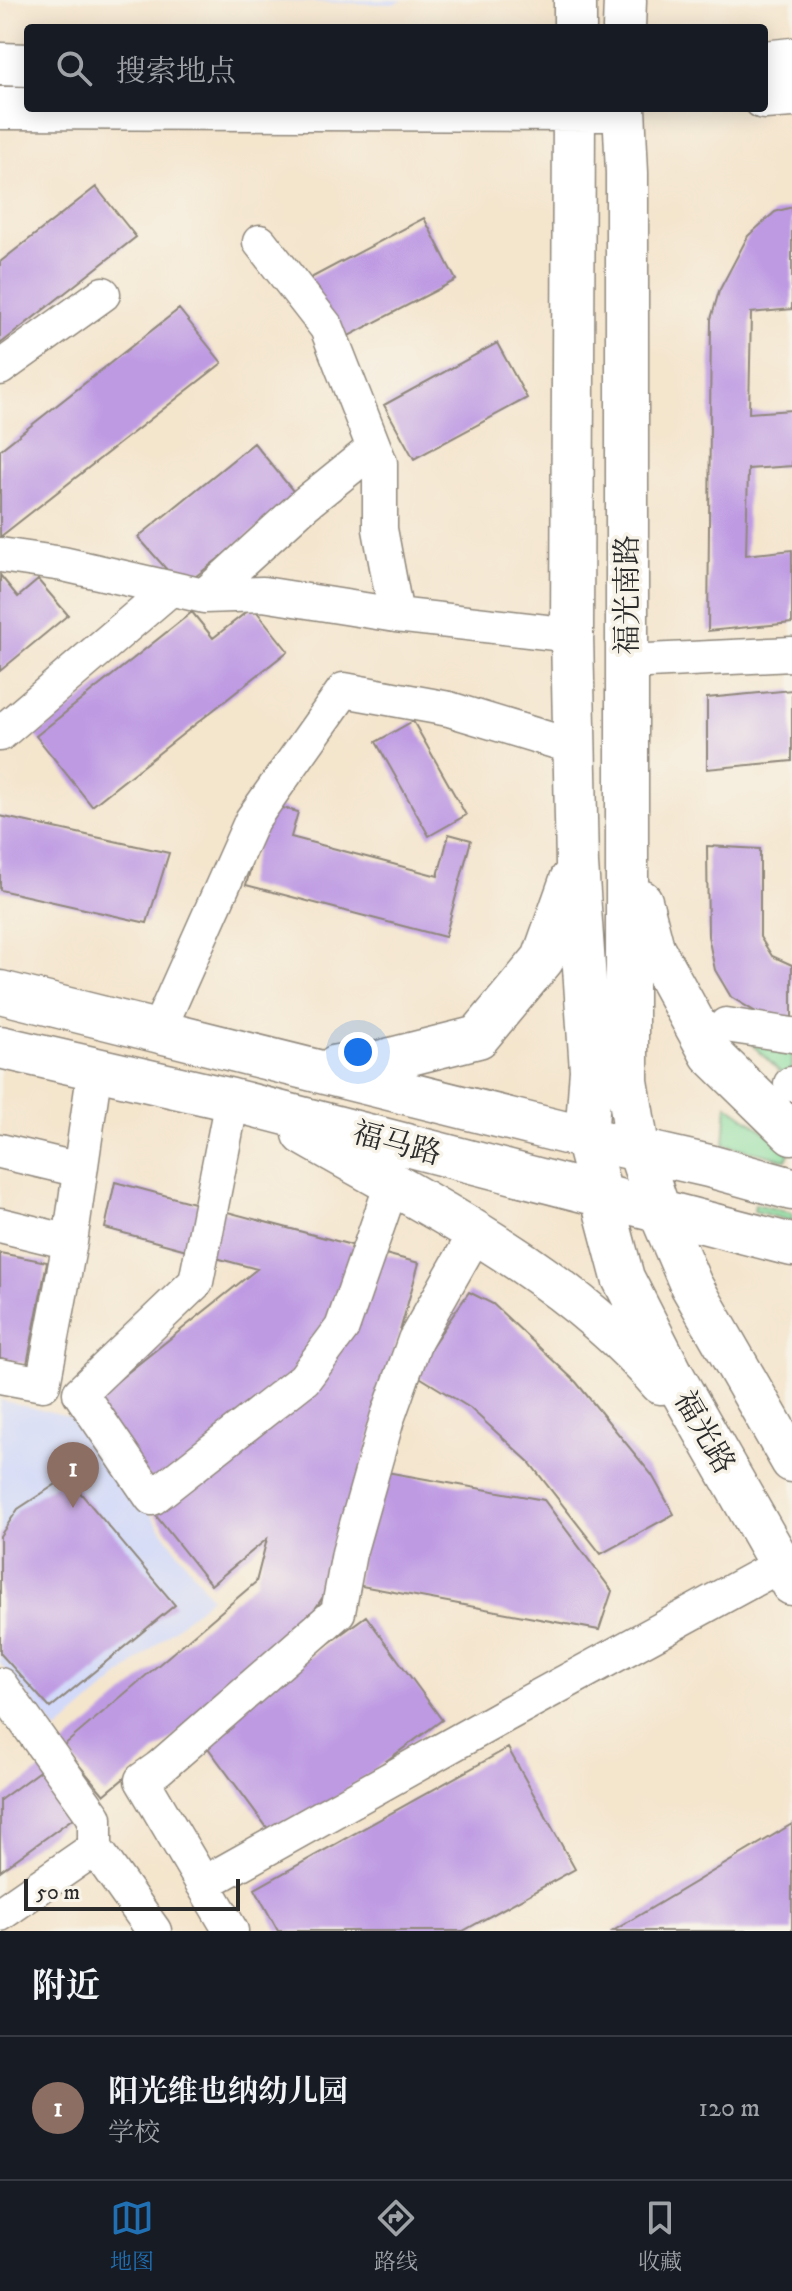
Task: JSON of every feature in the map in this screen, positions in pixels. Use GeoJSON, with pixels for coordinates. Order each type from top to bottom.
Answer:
{"type":"FeatureCollection","features":[{"type":"Feature","properties":{"kind":"main road"},"geometry":{"type":"LineString","coordinates":[[575,0],[575,24]]}},
{"type":"Feature","properties":{"kind":"main road"},"geometry":{"type":"LineString","coordinates":[[624,24],[625,0]]}},
{"type":"Feature","properties":{"kind":"main road"},"geometry":{"type":"LineString","coordinates":[[768,62],[792,59]]}},
{"type":"Feature","properties":{"kind":"main road"},"geometry":{"type":"LineString","coordinates":[[0,64],[24,65]]}},
{"type":"Feature","properties":{"kind":"main road"},"geometry":{"type":"LineString","coordinates":[[768,98],[792,96]]}},
{"type":"Feature","properties":{"kind":"main road"},"geometry":{"type":"LineString","coordinates":[[0,108],[24,108]]}},
{"type":"Feature","properties":{"kind":"main road","name":"福光南路"},"geometry":{"type":"LineString","coordinates":[[574,112],[572,635],[577,864],[609,1076]]}},
{"type":"Feature","properties":{"kind":"main road","name":"福光南路"},"geometry":{"type":"LineString","coordinates":[[609,1076],[627,845],[627,173],[631,112]]}},
{"type":"Feature","properties":{"kind":"main road"},"geometry":{"type":"LineString","coordinates":[[627,845],[653,948],[711,1054],[792,1133]]}},
{"type":"Feature","properties":{"kind":"main road"},"geometry":{"type":"LineString","coordinates":[[307,1068],[371,1064],[478,1037],[543,959],[577,864]]}},
{"type":"Feature","properties":{"kind":"main road","name":"福马路"},"geometry":{"type":"LineString","coordinates":[[0,992],[586,1138],[638,1148],[792,1189]]}},
{"type":"Feature","properties":{"kind":"main road","name":"福马路"},"geometry":{"type":"LineString","coordinates":[[0,1047],[245,1104],[792,1245]]}},
{"type":"Feature","properties":{"kind":"main road","name":"福光路"},"geometry":{"type":"LineString","coordinates":[[609,1076],[586,1138],[623,1278],[651,1336],[786,1574]]}},
{"type":"Feature","properties":{"kind":"main road","name":"福光路"},"geometry":{"type":"LineString","coordinates":[[609,1076],[691,1285],[792,1461]]}},
{"type":"Feature","properties":{"kind":"main road"},"geometry":{"type":"LineString","coordinates":[[245,1104],[426,1201],[477,1231],[535,1272],[617,1337],[647,1366],[711,1441]]}},
{"type":"Feature","properties":{"kind":"lane"},"geometry":{"type":"LineString","coordinates":[[260,242],[327,328],[380,463],[380,529],[396,615]]}},
{"type":"Feature","properties":{"kind":"lane"},"geometry":{"type":"LineString","coordinates":[[0,368],[103,294]]}},
{"type":"Feature","properties":{"kind":"lane"},"geometry":{"type":"LineString","coordinates":[[204,596],[306,503],[374,448]]}},
{"type":"Feature","properties":{"kind":"lane"},"geometry":{"type":"LineString","coordinates":[[0,555],[63,564],[204,596],[263,594],[396,615],[572,635]]}},
{"type":"Feature","properties":{"kind":"lane"},"geometry":{"type":"LineString","coordinates":[[0,734],[170,589]]}},
{"type":"Feature","properties":{"kind":"lane"},"geometry":{"type":"LineString","coordinates":[[627,662],[792,654]]}},
{"type":"Feature","properties":{"kind":"lane"},"geometry":{"type":"LineString","coordinates":[[158,1031],[252,820],[344,690],[449,709],[574,747]]}},
{"type":"Feature","properties":{"kind":"lane"},"geometry":{"type":"LineString","coordinates":[[726,1025],[792,1035]]}},
{"type":"Feature","properties":{"kind":"lane"},"geometry":{"type":"LineString","coordinates":[[0,1376],[43,1384],[70,1242],[95,1068]]}},
{"type":"Feature","properties":{"kind":"lane"},"geometry":{"type":"LineString","coordinates":[[245,1104],[196,1282],[80,1393],[152,1498],[304,1379],[342,1328],[392,1184]]}},
{"type":"Feature","properties":{"kind":"lane"},"geometry":{"type":"LineString","coordinates":[[0,1151],[80,1170]]}},
{"type":"Feature","properties":{"kind":"lane"},"geometry":{"type":"LineString","coordinates":[[0,1225],[70,1242]]}},
{"type":"Feature","properties":{"kind":"lane"},"geometry":{"type":"LineString","coordinates":[[231,1931],[142,1780],[338,1612],[349,1553],[387,1419],[415,1340],[477,1231]]}},
{"type":"Feature","properties":{"kind":"lane"},"geometry":{"type":"LineString","coordinates":[[203,1884],[491,1722],[786,1574]]}},
{"type":"Feature","properties":{"kind":"lane"},"geometry":{"type":"LineString","coordinates":[[0,1685],[95,1818],[95,1848],[154,1931]]}},
{"type":"Feature","properties":{"kind":"lane"},"geometry":{"type":"LineString","coordinates":[[0,1914],[95,1848]]}},
{"type":"Feature","properties":{"kind":"shaded area"},"geometry":{"type":"Polygon","coordinates":[[[232,0],[404,0],[393,4],[232,0]]]}},
{"type":"Feature","properties":{"kind":"shaded area"},"geometry":{"type":"Polygon","coordinates":[[[0,1400],[81,1419],[211,1597],[57,1731],[0,1663],[0,1400]]]}},
{"type":"Feature","properties":{"kind":"green space"},"geometry":{"type":"Polygon","coordinates":[[[740,1032],[792,1042],[792,1069],[782,1074],[740,1032]]]}},
{"type":"Feature","properties":{"kind":"green space"},"geometry":{"type":"Polygon","coordinates":[[[727,1105],[784,1145],[789,1153],[786,1160],[724,1144],[727,1105]]]}},
{"type":"Feature","properties":{"kind":"green space"},"geometry":{"type":"Polygon","coordinates":[[[755,1204],[792,1213],[792,1221],[754,1211],[755,1204]]]}},
{"type":"Feature","properties":{"kind":"building"},"geometry":{"type":"Polygon","coordinates":[[[96,187],[136,237],[0,344],[0,262],[96,187]]]}},
{"type":"Feature","properties":{"kind":"building"},"geometry":{"type":"Polygon","coordinates":[[[792,207],[792,309],[751,313],[749,413],[792,410],[792,466],[748,469],[746,555],[792,550],[792,623],[708,631],[711,319],[719,291],[748,236],[775,212],[792,207]]]}},
{"type":"Feature","properties":{"kind":"building"},"geometry":{"type":"Polygon","coordinates":[[[424,218],[456,280],[341,340],[309,279],[424,218]]]}},
{"type":"Feature","properties":{"kind":"building"},"geometry":{"type":"Polygon","coordinates":[[[179,309],[222,363],[0,537],[0,450],[179,309]]]}},
{"type":"Feature","properties":{"kind":"building"},"geometry":{"type":"Polygon","coordinates":[[[497,343],[527,398],[414,459],[384,405],[497,343]]]}},
{"type":"Feature","properties":{"kind":"building"},"geometry":{"type":"Polygon","coordinates":[[[254,443],[298,497],[182,587],[138,537],[254,443]]]}},
{"type":"Feature","properties":{"kind":"building"},"geometry":{"type":"Polygon","coordinates":[[[0,575],[18,597],[38,580],[68,615],[0,671],[0,575]]]}},
{"type":"Feature","properties":{"kind":"building"},"geometry":{"type":"Polygon","coordinates":[[[253,607],[288,651],[92,806],[36,736],[192,612],[213,638],[253,607]]]}},
{"type":"Feature","properties":{"kind":"building"},"geometry":{"type":"Polygon","coordinates":[[[792,690],[792,761],[707,769],[707,698],[792,690]]]}},
{"type":"Feature","properties":{"kind":"building"},"geometry":{"type":"Polygon","coordinates":[[[413,721],[466,815],[429,836],[376,742],[413,721]]]}},
{"type":"Feature","properties":{"kind":"building"},"geometry":{"type":"Polygon","coordinates":[[[268,804],[298,812],[291,837],[438,876],[449,834],[471,840],[445,937],[246,885],[268,804]]]}},
{"type":"Feature","properties":{"kind":"building"},"geometry":{"type":"Polygon","coordinates":[[[0,816],[169,853],[147,923],[0,890],[0,816]]]}},
{"type":"Feature","properties":{"kind":"building"},"geometry":{"type":"Polygon","coordinates":[[[707,846],[760,849],[760,937],[772,956],[792,965],[792,1027],[761,1015],[731,997],[715,970],[708,936],[707,846]]]}},
{"type":"Feature","properties":{"kind":"building"},"geometry":{"type":"Polygon","coordinates":[[[115,1182],[419,1263],[328,1589],[302,1629],[104,1795],[63,1746],[256,1582],[267,1539],[211,1585],[153,1512],[158,1490],[91,1402],[257,1269],[105,1228],[115,1182]]]}},
{"type":"Feature","properties":{"kind":"building"},"geometry":{"type":"Polygon","coordinates":[[[0,1253],[47,1262],[27,1364],[0,1358],[0,1253]]]}},
{"type":"Feature","properties":{"kind":"building"},"geometry":{"type":"Polygon","coordinates":[[[469,1292],[493,1304],[576,1382],[652,1475],[674,1514],[601,1554],[529,1462],[470,1408],[413,1373],[469,1292]]]}},
{"type":"Feature","properties":{"kind":"building"},"geometry":{"type":"Polygon","coordinates":[[[375,1470],[544,1500],[612,1591],[599,1630],[356,1585],[375,1470]]]}},
{"type":"Feature","properties":{"kind":"building"},"geometry":{"type":"Polygon","coordinates":[[[67,1477],[175,1605],[50,1708],[0,1653],[0,1536],[18,1509],[67,1477]]]}},
{"type":"Feature","properties":{"kind":"building"},"geometry":{"type":"Polygon","coordinates":[[[366,1616],[442,1720],[277,1841],[200,1737],[366,1616]]]}},
{"type":"Feature","properties":{"kind":"building"},"geometry":{"type":"Polygon","coordinates":[[[508,1748],[575,1869],[463,1931],[278,1931],[255,1889],[508,1748]]]}},
{"type":"Feature","properties":{"kind":"building"},"geometry":{"type":"Polygon","coordinates":[[[49,1764],[83,1811],[0,1871],[0,1800],[49,1764]]]}},
{"type":"Feature","properties":{"kind":"building"},"geometry":{"type":"Polygon","coordinates":[[[792,1824],[792,1931],[613,1931],[792,1824]]]}},
{"type":"Feature","properties":{"kind":"place","name":"阳光维也纳幼儿园"},"geometry":{"type":"Point","coordinates":[73,1508]}}]}
